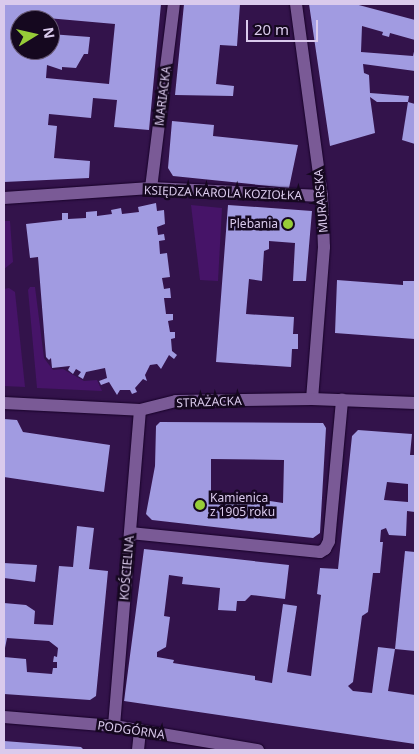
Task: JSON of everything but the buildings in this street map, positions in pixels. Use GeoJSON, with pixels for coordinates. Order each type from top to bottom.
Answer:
{"type":"FeatureCollection","features":[{"type":"Feature","properties":{"kind":"street","name":"MARIACKA"},"geometry":{"type":"LineString","coordinates":[[151,188],[174,4]]}},
{"type":"Feature","properties":{"kind":"street","name":"MURARSKA"},"geometry":{"type":"LineString","coordinates":[[296,4],[322,196],[324,247],[312,399]]}},
{"type":"Feature","properties":{"kind":"street","name":"KSIĘDZA KAROLA KOZIOŁKA"},"geometry":{"type":"LineString","coordinates":[[4,198],[151,188],[322,196]]}},
{"type":"Feature","properties":{"kind":"street","name":"STRAŻACKA"},"geometry":{"type":"LineString","coordinates":[[4,403],[140,410],[176,402],[312,399],[415,403]]}},
{"type":"Feature","properties":{"kind":"street"},"geometry":{"type":"LineString","coordinates":[[130,533],[320,552],[325,549],[329,541],[342,400]]}},
{"type":"Feature","properties":{"kind":"street","name":"KOŚCIELNA"},"geometry":{"type":"LineString","coordinates":[[114,726],[140,410]]}},
{"type":"Feature","properties":{"kind":"street","name":"PODGÓRNA"},"geometry":{"type":"LineString","coordinates":[[4,717],[114,726],[258,750]]}},
{"type":"Feature","properties":{"kind":"street"},"geometry":{"type":"LineString","coordinates":[[138,750],[140,730]]}},
{"type":"Feature","properties":{"kind":"shaded area"},"geometry":{"type":"Polygon","coordinates":[[[191,205],[222,208],[218,281],[200,280],[191,205]]]}},
{"type":"Feature","properties":{"kind":"shaded area"},"geometry":{"type":"Polygon","coordinates":[[[4,221],[10,221],[13,262],[4,269],[4,221]]]}},
{"type":"Feature","properties":{"kind":"shaded area"},"geometry":{"type":"Polygon","coordinates":[[[30,287],[35,287],[44,358],[53,370],[63,369],[84,381],[97,380],[102,391],[37,388],[28,290],[30,287]]]}},
{"type":"Feature","properties":{"kind":"shaded area"},"geometry":{"type":"Polygon","coordinates":[[[9,288],[15,292],[25,387],[4,386],[4,289],[9,288]]]}},
{"type":"Feature","properties":{"kind":"place","name":"Plebania"},"geometry":{"type":"Point","coordinates":[288,224]}},
{"type":"Feature","properties":{"kind":"place","name":"Kamienica z 1905 roku"},"geometry":{"type":"Point","coordinates":[200,505]}}]}
